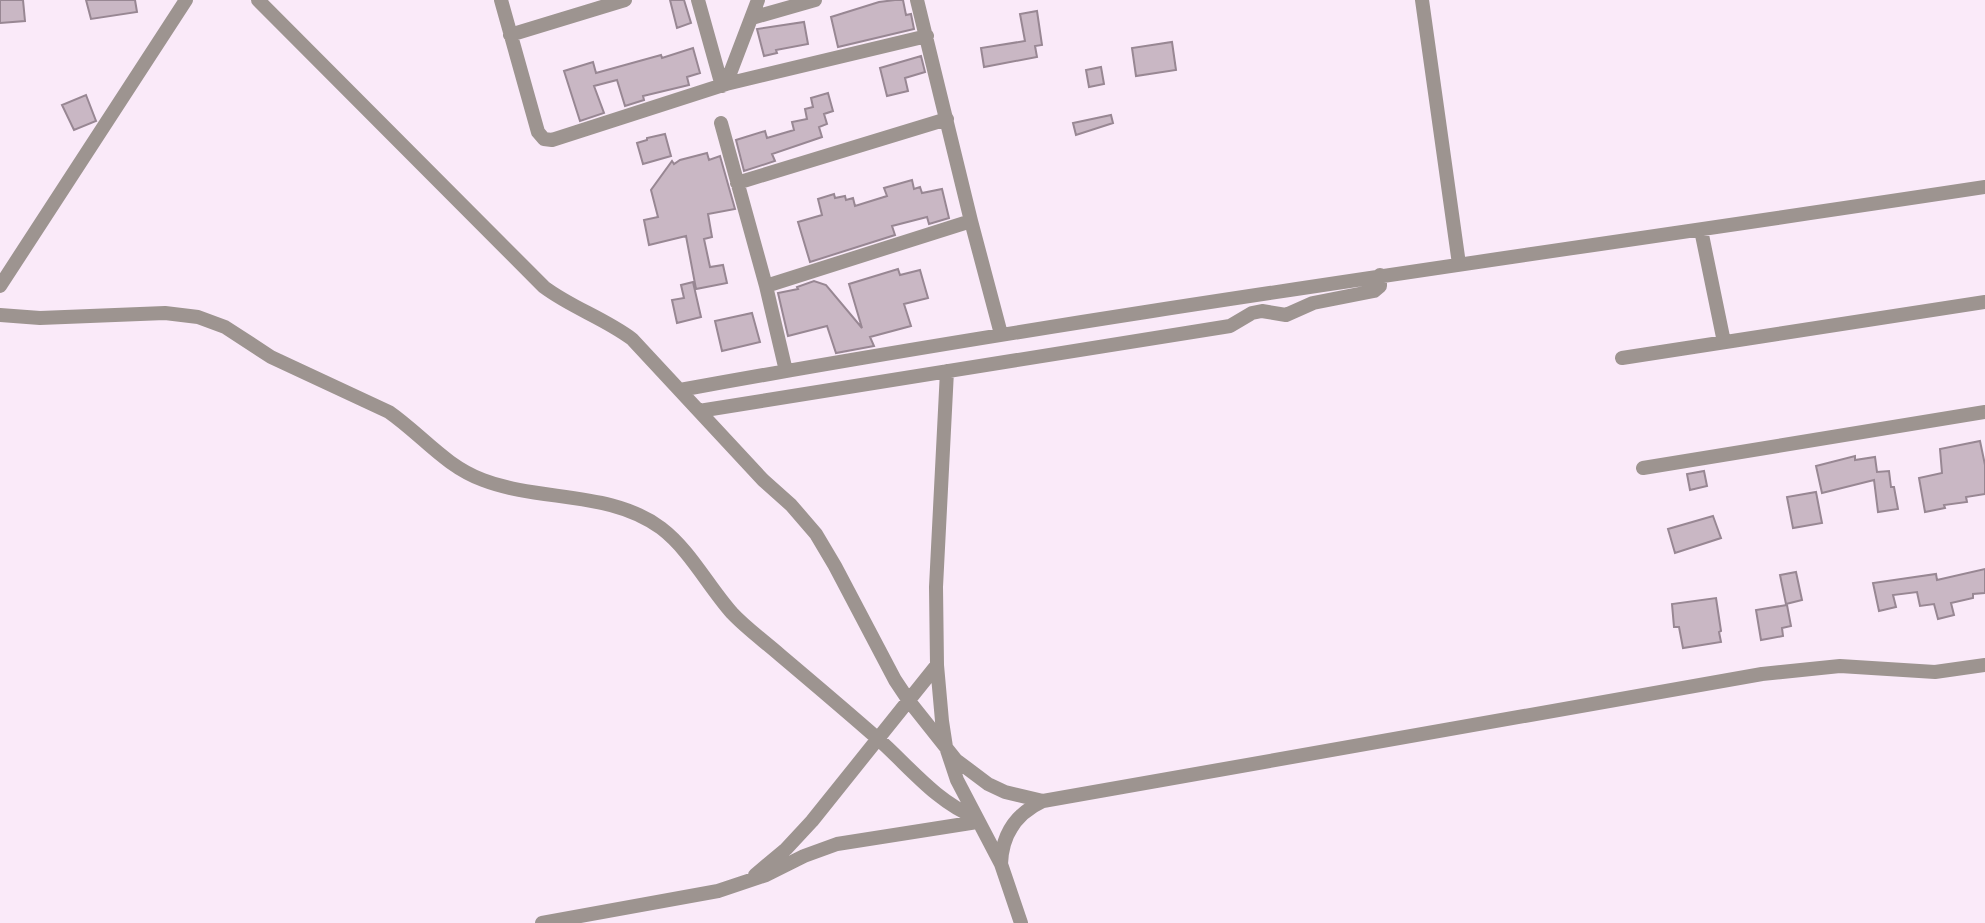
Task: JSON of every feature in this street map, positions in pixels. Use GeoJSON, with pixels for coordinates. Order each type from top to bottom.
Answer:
{"type":"FeatureCollection","features":[{"type":"Feature","properties":{"kind":"street"},"geometry":{"type":"LineString","coordinates":[[0,286],[186,0]]}},
{"type":"Feature","properties":{"kind":"street"},"geometry":{"type":"LineString","coordinates":[[258,0],[544,287],[626,334],[645,351],[763,480],[791,505],[816,534],[909,701],[956,760],[988,784],[1005,792],[1043,801]]}},
{"type":"Feature","properties":{"kind":"street"},"geometry":{"type":"LineString","coordinates":[[500,0],[538,132],[544,139],[552,140],[724,85],[927,36]]}},
{"type":"Feature","properties":{"kind":"street"},"geometry":{"type":"LineString","coordinates":[[510,35],[625,0]]}},
{"type":"Feature","properties":{"kind":"street"},"geometry":{"type":"LineString","coordinates":[[698,0],[724,85]]}},
{"type":"Feature","properties":{"kind":"street"},"geometry":{"type":"LineString","coordinates":[[724,85],[758,0]]}},
{"type":"Feature","properties":{"kind":"street"},"geometry":{"type":"LineString","coordinates":[[752,18],[815,0]]}},
{"type":"Feature","properties":{"kind":"street"},"geometry":{"type":"LineString","coordinates":[[917,0],[971,221],[1002,334]]}},
{"type":"Feature","properties":{"kind":"street"},"geometry":{"type":"LineString","coordinates":[[1422,0],[1459,264]]}},
{"type":"Feature","properties":{"kind":"street"},"geometry":{"type":"LineString","coordinates":[[737,183],[947,119]]}},
{"type":"Feature","properties":{"kind":"street"},"geometry":{"type":"LineString","coordinates":[[721,123],[766,286],[786,371]]}},
{"type":"Feature","properties":{"kind":"street"},"geometry":{"type":"LineString","coordinates":[[680,390],[1002,334],[1380,275],[1985,187]]}},
{"type":"Feature","properties":{"kind":"street"},"geometry":{"type":"LineString","coordinates":[[766,286],[971,221]]}},
{"type":"Feature","properties":{"kind":"street"},"geometry":{"type":"LineString","coordinates":[[1701,230],[1724,342]]}},
{"type":"Feature","properties":{"kind":"street"},"geometry":{"type":"LineString","coordinates":[[699,411],[1230,326],[1257,311],[1286,315],[1312,303],[1374,290],[1380,286],[1380,275]]}},
{"type":"Feature","properties":{"kind":"street"},"geometry":{"type":"LineString","coordinates":[[1622,358],[1985,302]]}},
{"type":"Feature","properties":{"kind":"street"},"geometry":{"type":"LineString","coordinates":[[0,314],[40,318],[165,313],[198,317],[225,327],[271,357],[389,412],[404,422],[436,453],[467,473],[508,487],[617,507],[646,519],[665,531],[681,547],[736,616],[943,798],[976,820]]}},
{"type":"Feature","properties":{"kind":"street"},"geometry":{"type":"LineString","coordinates":[[947,371],[936,587],[937,665],[946,747],[957,780],[1001,864],[1021,923]]}},
{"type":"Feature","properties":{"kind":"street"},"geometry":{"type":"LineString","coordinates":[[1643,468],[1985,412]]}},
{"type":"Feature","properties":{"kind":"street"},"geometry":{"type":"LineString","coordinates":[[743,884],[800,835],[937,665]]}},
{"type":"Feature","properties":{"kind":"street"},"geometry":{"type":"LineString","coordinates":[[1001,864],[1003,844],[1012,825],[1026,811],[1043,801],[1762,674],[1840,666],[1935,672],[1985,665]]}},
{"type":"Feature","properties":{"kind":"street"},"geometry":{"type":"LineString","coordinates":[[542,923],[718,891],[743,884],[837,844],[976,820]]}},
{"type":"Feature","properties":{"kind":"building"},"geometry":{"type":"Polygon","coordinates":[[[0,0],[23,0],[25,21],[0,23],[0,0]]]}},
{"type":"Feature","properties":{"kind":"building"},"geometry":{"type":"Polygon","coordinates":[[[86,0],[135,0],[137,12],[91,19],[86,0]]]}},
{"type":"Feature","properties":{"kind":"building"},"geometry":{"type":"Polygon","coordinates":[[[670,0],[684,0],[691,23],[677,28],[670,0]]]}},
{"type":"Feature","properties":{"kind":"building"},"geometry":{"type":"Polygon","coordinates":[[[903,0],[906,15],[911,14],[914,29],[838,47],[831,17],[879,2],[903,0]]]}},
{"type":"Feature","properties":{"kind":"building"},"geometry":{"type":"Polygon","coordinates":[[[1037,11],[1042,45],[1035,46],[1037,57],[984,67],[981,48],[1025,41],[1020,14],[1037,11]]]}},
{"type":"Feature","properties":{"kind":"building"},"geometry":{"type":"Polygon","coordinates":[[[804,22],[808,44],[776,50],[777,53],[764,56],[757,29],[804,22]]]}},
{"type":"Feature","properties":{"kind":"building"},"geometry":{"type":"Polygon","coordinates":[[[1172,42],[1176,70],[1136,76],[1132,48],[1172,42]]]}},
{"type":"Feature","properties":{"kind":"building"},"geometry":{"type":"Polygon","coordinates":[[[693,48],[700,73],[687,77],[689,85],[643,96],[644,100],[625,106],[617,80],[594,86],[604,113],[580,121],[564,71],[593,62],[596,73],[693,48]]]}},
{"type":"Feature","properties":{"kind":"building"},"geometry":{"type":"Polygon","coordinates":[[[921,56],[925,72],[905,78],[908,91],[887,96],[880,68],[921,56]]]}},
{"type":"Feature","properties":{"kind":"building"},"geometry":{"type":"Polygon","coordinates":[[[1101,67],[1104,84],[1089,87],[1086,70],[1101,67]]]}},
{"type":"Feature","properties":{"kind":"building"},"geometry":{"type":"Polygon","coordinates":[[[828,93],[833,111],[824,114],[827,124],[819,127],[822,137],[772,154],[775,161],[744,171],[736,140],[765,131],[767,138],[794,130],[792,122],[807,119],[805,109],[813,107],[811,98],[828,93]]]}},
{"type":"Feature","properties":{"kind":"building"},"geometry":{"type":"Polygon","coordinates":[[[86,95],[96,121],[74,130],[62,105],[86,95]]]}},
{"type":"Feature","properties":{"kind":"building"},"geometry":{"type":"Polygon","coordinates":[[[1111,115],[1113,123],[1076,135],[1073,123],[1111,115]]]}},
{"type":"Feature","properties":{"kind":"building"},"geometry":{"type":"Polygon","coordinates":[[[665,134],[671,156],[643,164],[637,143],[665,134]]]}},
{"type":"Feature","properties":{"kind":"building"},"geometry":{"type":"Polygon","coordinates":[[[707,153],[709,160],[720,156],[735,209],[708,214],[712,237],[704,239],[710,267],[723,265],[727,283],[696,289],[686,236],[649,245],[644,220],[658,217],[651,190],[672,161],[674,164],[707,153]]]}},
{"type":"Feature","properties":{"kind":"building"},"geometry":{"type":"Polygon","coordinates":[[[912,180],[914,189],[920,187],[922,193],[942,189],[949,218],[929,224],[927,217],[892,226],[895,235],[810,262],[798,222],[822,215],[818,199],[834,194],[835,198],[845,196],[846,200],[853,198],[855,206],[887,196],[884,188],[912,180]]]}},
{"type":"Feature","properties":{"kind":"building"},"geometry":{"type":"Polygon","coordinates":[[[898,269],[900,275],[920,270],[928,298],[904,304],[911,326],[870,337],[874,346],[836,353],[827,326],[788,336],[778,293],[798,289],[797,287],[814,281],[826,285],[862,328],[849,284],[898,269]]]}},
{"type":"Feature","properties":{"kind":"building"},"geometry":{"type":"Polygon","coordinates":[[[693,282],[701,317],[677,323],[672,300],[684,298],[681,285],[693,282]]]}},
{"type":"Feature","properties":{"kind":"building"},"geometry":{"type":"Polygon","coordinates":[[[752,313],[760,342],[722,351],[715,321],[752,313]]]}},
{"type":"Feature","properties":{"kind":"building"},"geometry":{"type":"Polygon","coordinates":[[[1980,441],[1985,465],[1985,494],[1966,497],[1967,502],[1944,505],[1945,508],[1925,512],[1919,478],[1942,473],[1940,449],[1980,441]]]}},
{"type":"Feature","properties":{"kind":"building"},"geometry":{"type":"Polygon","coordinates":[[[1855,456],[1855,460],[1875,457],[1877,472],[1889,471],[1898,509],[1878,512],[1874,480],[1822,493],[1816,466],[1855,456]]]}},
{"type":"Feature","properties":{"kind":"building"},"geometry":{"type":"Polygon","coordinates":[[[1704,471],[1707,486],[1690,490],[1687,474],[1704,471]]]}},
{"type":"Feature","properties":{"kind":"building"},"geometry":{"type":"Polygon","coordinates":[[[1816,492],[1822,523],[1793,528],[1787,497],[1816,492]]]}},
{"type":"Feature","properties":{"kind":"building"},"geometry":{"type":"Polygon","coordinates":[[[1713,516],[1721,538],[1675,553],[1668,529],[1713,516]]]}},
{"type":"Feature","properties":{"kind":"building"},"geometry":{"type":"Polygon","coordinates":[[[1985,569],[1985,593],[1973,594],[1973,598],[1951,603],[1954,615],[1938,619],[1934,604],[1920,606],[1917,592],[1893,595],[1896,607],[1879,611],[1873,583],[1936,574],[1937,580],[1985,569]]]}},
{"type":"Feature","properties":{"kind":"building"},"geometry":{"type":"Polygon","coordinates":[[[1796,572],[1802,600],[1786,604],[1780,575],[1796,572]]]}},
{"type":"Feature","properties":{"kind":"building"},"geometry":{"type":"Polygon","coordinates":[[[1716,598],[1721,642],[1683,648],[1679,627],[1674,627],[1672,604],[1716,598]]]}},
{"type":"Feature","properties":{"kind":"building"},"geometry":{"type":"Polygon","coordinates":[[[1787,605],[1791,626],[1782,628],[1783,636],[1761,640],[1756,610],[1787,605]]]}}]}
